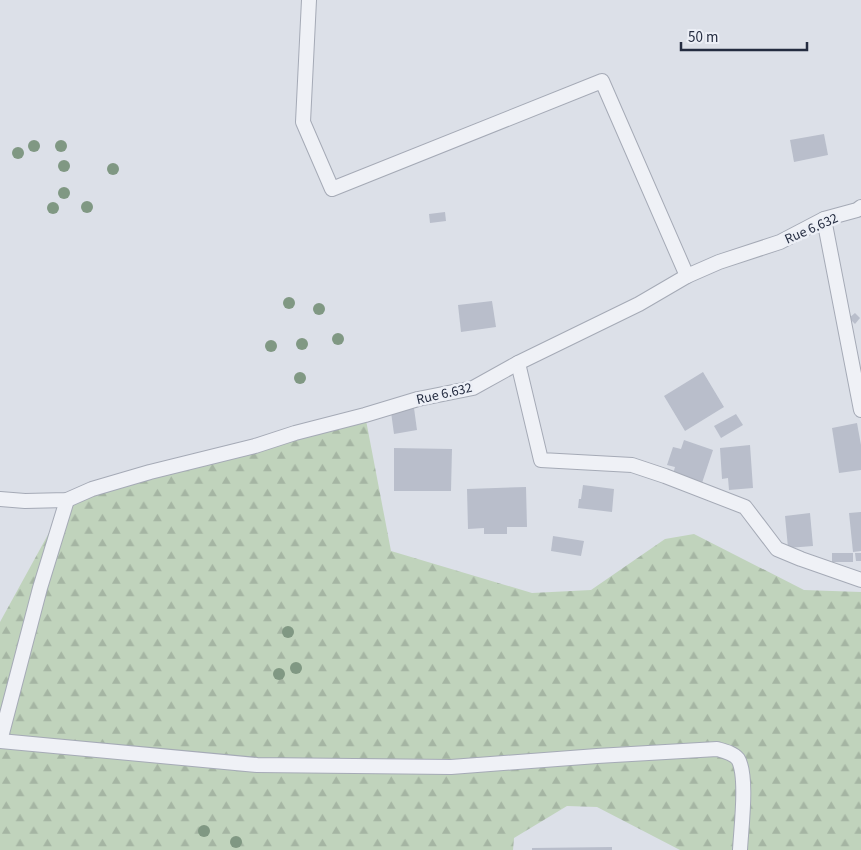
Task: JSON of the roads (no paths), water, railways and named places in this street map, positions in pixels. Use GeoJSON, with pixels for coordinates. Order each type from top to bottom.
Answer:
{"type":"FeatureCollection","features":[{"type":"Feature","properties":{"kind":"street"},"geometry":{"type":"LineString","coordinates":[[309,0],[303,122],[332,189],[602,81],[687,276]]}},
{"type":"Feature","properties":{"kind":"street","name":"Rue 6.632"},"geometry":{"type":"LineString","coordinates":[[0,499],[25,501],[67,500],[92,489],[125,479],[365,416],[418,399],[474,388],[518,363],[639,304],[687,276],[719,262],[780,242],[824,219],[857,210],[861,207]]}},
{"type":"Feature","properties":{"kind":"street"},"geometry":{"type":"LineString","coordinates":[[824,219],[861,410]]}},
{"type":"Feature","properties":{"kind":"street"},"geometry":{"type":"LineString","coordinates":[[518,363],[541,460],[632,465],[665,476],[745,507],[778,549],[861,580]]}},
{"type":"Feature","properties":{"kind":"street"},"geometry":{"type":"LineString","coordinates":[[67,500],[40,588],[0,741],[257,765],[451,767],[717,749],[729,753],[737,759],[743,775],[740,850]]}}]}
